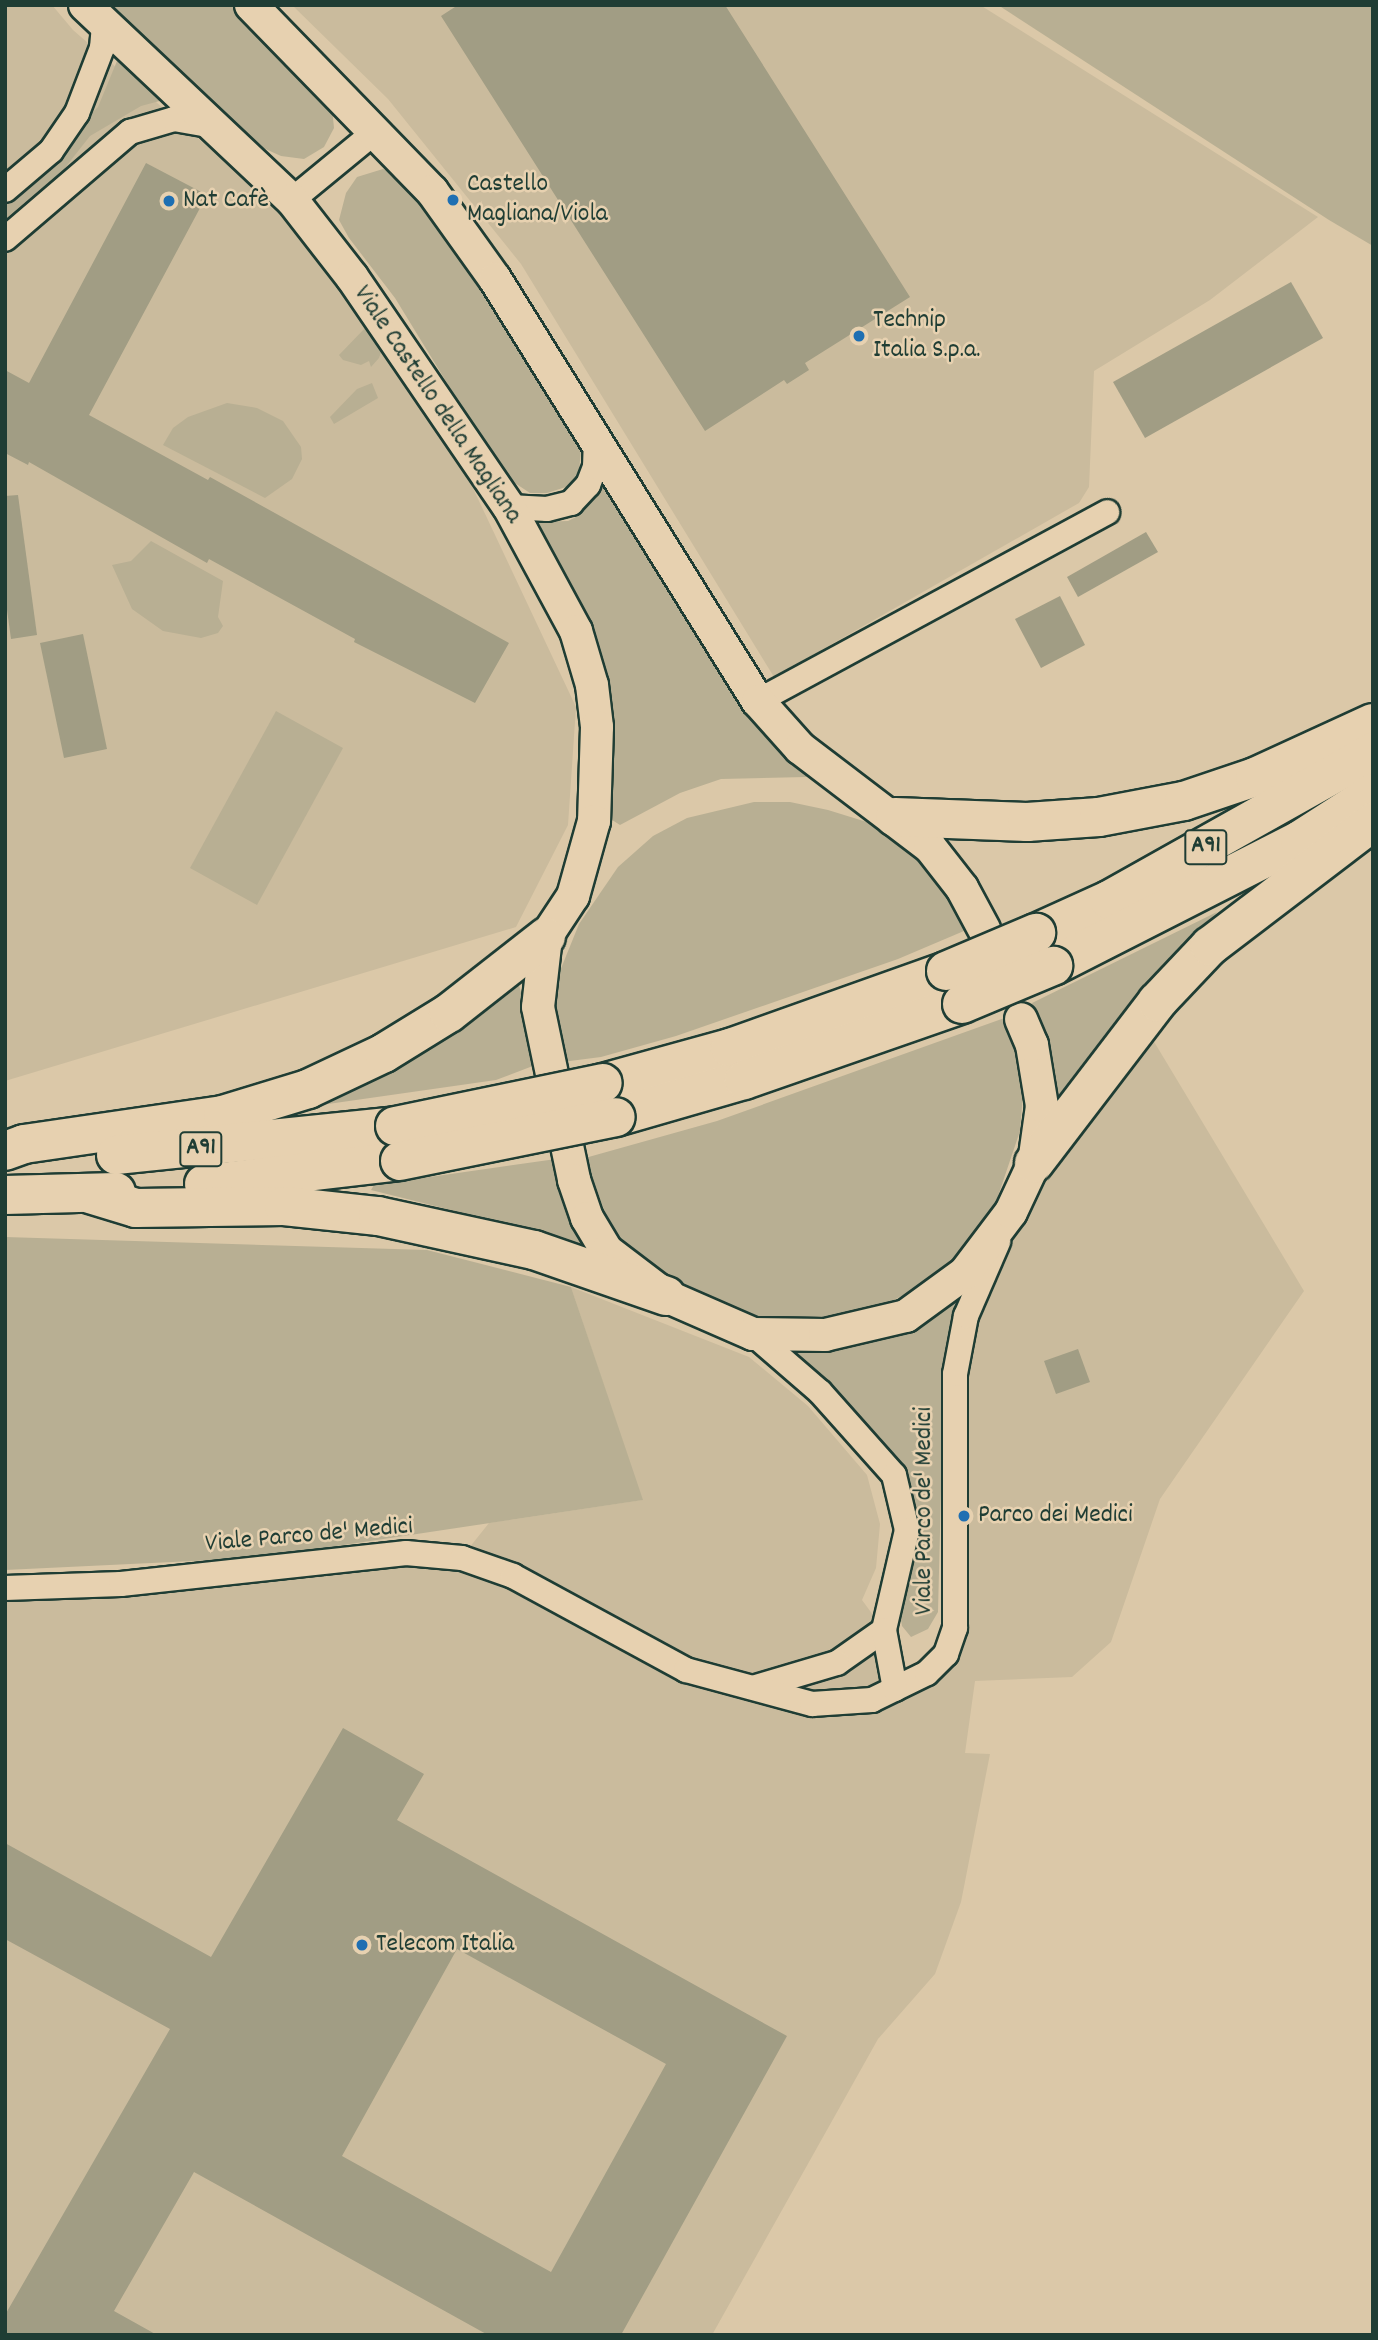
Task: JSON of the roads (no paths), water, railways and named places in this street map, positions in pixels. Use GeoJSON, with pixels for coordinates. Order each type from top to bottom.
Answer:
{"type":"FeatureCollection","features":[{"type":"Feature","properties":{"kind":"highway"},"geometry":{"type":"LineString","coordinates":[[882,810],[1027,822],[1099,817],[1184,801],[1255,777],[1373,723]]}},
{"type":"Feature","properties":{"kind":"highway","name":"A91"},"geometry":{"type":"LineString","coordinates":[[5,1195],[90,1194],[275,1178],[397,1143],[609,1100],[744,1080],[962,1004],[1045,949],[1109,900],[1373,752]]}},
{"type":"Feature","properties":{"kind":"highway","name":"A91"},"geometry":{"type":"LineString","coordinates":[[609,1100],[730,1048],[946,971],[1045,949],[1300,840],[1373,793]]}},
{"type":"Feature","properties":{"kind":"highway"},"geometry":{"type":"LineString","coordinates":[[1034,1163],[1157,1002],[1210,946],[1373,822]]}},
{"type":"Feature","properties":{"kind":"highway"},"geometry":{"type":"LineString","coordinates":[[5,1150],[24,1144],[223,1115],[308,1089],[384,1054],[449,1013],[546,937]]}},
{"type":"Feature","properties":{"kind":"highway","name":"A91"},"geometry":{"type":"LineString","coordinates":[[5,1160],[397,1143]]}},
{"type":"Feature","properties":{"kind":"highway"},"geometry":{"type":"LineString","coordinates":[[90,1194],[136,1208],[284,1206],[379,1216],[534,1250],[666,1296]]}},
{"type":"Feature","properties":{"kind":"street"},"geometry":{"type":"LineString","coordinates":[[251,5],[432,191],[495,279],[758,701],[800,748],[930,847],[962,888],[984,929]]}},
{"type":"Feature","properties":{"kind":"street"},"geometry":{"type":"LineString","coordinates":[[5,190],[51,151],[77,113],[102,48],[94,15]]}},
{"type":"Feature","properties":{"kind":"street","name":"Viale Castello della Magliana"},"geometry":{"type":"LineString","coordinates":[[94,15],[292,200],[352,277],[509,507],[576,631],[592,685],[597,727],[594,821],[573,896],[546,937]]}},
{"type":"Feature","properties":{"kind":"street"},"geometry":{"type":"LineString","coordinates":[[5,239],[131,132],[174,119],[209,125]]}},
{"type":"Feature","properties":{"kind":"street"},"geometry":{"type":"LineString","coordinates":[[292,200],[376,131]]}},
{"type":"Feature","properties":{"kind":"street"},"geometry":{"type":"LineString","coordinates":[[509,507],[547,509],[571,503],[587,485],[595,467],[596,443]]}},
{"type":"Feature","properties":{"kind":"street"},"geometry":{"type":"LineString","coordinates":[[758,701],[1107,512]]}},
{"type":"Feature","properties":{"kind":"street"},"geometry":{"type":"LineString","coordinates":[[546,937],[538,1007],[574,1180],[587,1218],[607,1251],[666,1296],[753,1334],[825,1335],[906,1316],[965,1273],[1011,1212],[1034,1163],[1042,1106],[1032,1045],[1021,1019]]}},
{"type":"Feature","properties":{"kind":"street","name":"Viale Parco de' Medici"},"geometry":{"type":"LineString","coordinates":[[5,1588],[121,1584],[407,1553],[461,1559],[513,1576],[685,1670],[812,1704],[872,1700],[927,1673],[946,1654],[955,1628],[955,1374],[966,1316],[1011,1212]]}},
{"type":"Feature","properties":{"kind":"street","name":"Viale Parco de' Medici"},"geometry":{"type":"LineString","coordinates":[[753,1334],[820,1392],[894,1475],[907,1530],[898,1584],[884,1630],[837,1663],[757,1688]]}},
{"type":"Feature","properties":{"kind":"street"},"geometry":{"type":"LineString","coordinates":[[884,1630],[895,1689]]}},
{"type":"Feature","properties":{"kind":"place","name":"Castello Magliana/Viola"},"geometry":{"type":"Point","coordinates":[453,200]}},
{"type":"Feature","properties":{"kind":"place","name":"Nat Cafè"},"geometry":{"type":"Point","coordinates":[169,201]}},
{"type":"Feature","properties":{"kind":"place","name":"Technip Italia S.p.a."},"geometry":{"type":"Point","coordinates":[859,336]}},
{"type":"Feature","properties":{"kind":"place","name":"Parco dei Medici"},"geometry":{"type":"Point","coordinates":[964,1516]}},
{"type":"Feature","properties":{"kind":"place","name":"Telecom Italia"},"geometry":{"type":"Point","coordinates":[362,1945]}}]}
